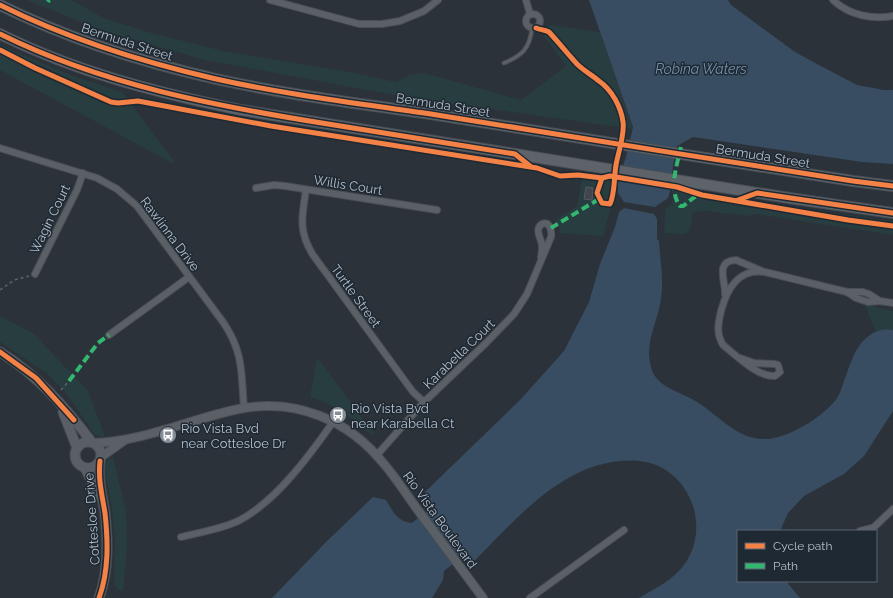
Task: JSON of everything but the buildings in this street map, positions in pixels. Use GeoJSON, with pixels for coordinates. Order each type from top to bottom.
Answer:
{"type":"FeatureCollection","features":[{"type":"Feature","properties":{"kind":"main road","name":"Bermuda Street"},"geometry":{"type":"LineString","coordinates":[[0,5],[89,42],[154,64],[217,79],[276,90],[616,144],[893,186]]}},
{"type":"Feature","properties":{"kind":"main road"},"geometry":{"type":"LineString","coordinates":[[0,34],[58,59],[142,87],[192,100],[241,110],[612,170],[893,213]]}},
{"type":"Feature","properties":{"kind":"main road"},"geometry":{"type":"LineString","coordinates":[[0,352],[36,378],[100,449],[101,459],[94,467],[85,468],[79,465],[75,459],[75,451],[83,442],[93,442]]}},
{"type":"Feature","properties":{"kind":"main road"},"geometry":{"type":"LineString","coordinates":[[60,405],[77,448]]}},
{"type":"Feature","properties":{"kind":"main road","name":"Cottesloe Drive"},"geometry":{"type":"LineString","coordinates":[[99,598],[104,585],[107,559],[106,529],[99,479],[101,459]]}},
{"type":"Feature","properties":{"kind":"main road","name":"Cottesloe Drive"},"geometry":{"type":"LineString","coordinates":[[85,468],[103,502]]}},
{"type":"Feature","properties":{"kind":"street"},"geometry":{"type":"LineString","coordinates":[[270,0],[359,24],[382,24],[400,21],[424,11],[438,0]]}},
{"type":"Feature","properties":{"kind":"street"},"geometry":{"type":"LineString","coordinates":[[526,0],[530,14]]}},
{"type":"Feature","properties":{"kind":"street"},"geometry":{"type":"LineString","coordinates":[[833,0],[841,7],[858,15],[874,18],[893,16]]}},
{"type":"Feature","properties":{"kind":"street"},"geometry":{"type":"LineString","coordinates":[[530,14],[535,14],[540,20],[538,26],[532,28],[527,26],[525,22],[526,17],[530,14]]}},
{"type":"Feature","properties":{"kind":"street","name":"Rawlinna Drive"},"geometry":{"type":"LineString","coordinates":[[0,148],[102,180],[117,189],[137,206],[234,340],[240,360],[244,408]]}},
{"type":"Feature","properties":{"kind":"street","name":"Wagin Court"},"geometry":{"type":"LineString","coordinates":[[35,274],[77,190],[83,173]]}},
{"type":"Feature","properties":{"kind":"street","name":"Willis Court"},"geometry":{"type":"LineString","coordinates":[[256,188],[274,185],[438,210]]}},
{"type":"Feature","properties":{"kind":"street","name":"Turtle Street"},"geometry":{"type":"LineString","coordinates":[[306,190],[302,223],[304,238],[312,255],[413,392],[424,402]]}},
{"type":"Feature","properties":{"kind":"street","name":"Karabella Court"},"geometry":{"type":"LineString","coordinates":[[376,456],[424,402],[514,314],[527,294],[552,232],[549,225],[545,224],[538,228],[538,233],[542,244],[541,258]]}},
{"type":"Feature","properties":{"kind":"street"},"geometry":{"type":"LineString","coordinates":[[740,358],[754,363],[776,364],[780,369],[780,372],[775,376],[768,376],[755,370],[723,345],[718,335],[718,322],[725,290],[722,270],[726,263],[731,260],[736,260],[765,272],[847,292],[856,298],[868,302],[880,301],[893,303]]}},
{"type":"Feature","properties":{"kind":"street"},"geometry":{"type":"LineString","coordinates":[[722,270],[727,280],[736,280]]}},
{"type":"Feature","properties":{"kind":"street"},"geometry":{"type":"LineString","coordinates":[[724,298],[728,289],[736,280],[752,272],[765,272]]}},
{"type":"Feature","properties":{"kind":"street"},"geometry":{"type":"LineString","coordinates":[[109,335],[189,277]]}},
{"type":"Feature","properties":{"kind":"street","name":"Rio Vista Boulevard"},"geometry":{"type":"LineString","coordinates":[[93,442],[125,440],[148,435],[225,412],[244,408],[266,406],[292,408],[305,411],[333,422],[356,436],[383,463],[478,598]]}},
{"type":"Feature","properties":{"kind":"street"},"geometry":{"type":"LineString","coordinates":[[181,537],[231,524],[252,513],[305,461],[333,422]]}},
{"type":"Feature","properties":{"kind":"street","name":"Rio Vista Boulevard"},"geometry":{"type":"LineString","coordinates":[[101,459],[125,440]]}},
{"type":"Feature","properties":{"kind":"street"},"geometry":{"type":"LineString","coordinates":[[871,530],[893,510]]}},
{"type":"Feature","properties":{"kind":"street"},"geometry":{"type":"LineString","coordinates":[[530,598],[624,530]]}},
{"type":"Feature","properties":{"kind":"street","name":"Rio Vista Boulevard"},"geometry":{"type":"LineString","coordinates":[[455,564],[483,598]]}},
{"type":"Feature","properties":{"kind":"lane"},"geometry":{"type":"LineString","coordinates":[[504,63],[513,59],[527,47],[531,39],[532,28]]}},
{"type":"Feature","properties":{"kind":"path"},"geometry":{"type":"LineString","coordinates":[[0,290],[14,280],[35,274]]}},
{"type":"Feature","properties":{"kind":"path"},"geometry":{"type":"LineString","coordinates":[[61,390],[69,381]]}},
{"type":"Feature","properties":{"kind":"green space"},"geometry":{"type":"Polygon","coordinates":[[[27,0],[71,0],[104,18],[151,33],[228,52],[350,72],[396,82],[410,75],[424,73],[521,100],[566,66],[544,36],[550,25],[600,32],[633,129],[405,97],[205,60],[101,30],[27,0]]]}},
{"type":"Feature","properties":{"kind":"green space"},"geometry":{"type":"Polygon","coordinates":[[[0,45],[73,76],[122,92],[174,161],[172,163],[0,70],[0,45]]]}},
{"type":"Feature","properties":{"kind":"green space"},"geometry":{"type":"Polygon","coordinates":[[[582,178],[599,180],[610,178],[615,179],[612,203],[603,236],[559,233],[560,228],[554,221],[577,206],[582,178]]]}},
{"type":"Feature","properties":{"kind":"green space"},"geometry":{"type":"Polygon","coordinates":[[[671,188],[893,221],[893,235],[756,214],[750,216],[706,211],[693,212],[690,230],[685,234],[664,233],[665,210],[674,200],[671,188]]]}},
{"type":"Feature","properties":{"kind":"green space"},"geometry":{"type":"Polygon","coordinates":[[[864,304],[893,311],[893,330],[888,329],[876,331],[864,304]]]}},
{"type":"Feature","properties":{"kind":"green space"},"geometry":{"type":"Polygon","coordinates":[[[0,316],[34,334],[88,391],[105,436],[94,434],[67,394],[48,374],[0,342],[0,316]]]}},
{"type":"Feature","properties":{"kind":"green space"},"geometry":{"type":"Polygon","coordinates":[[[317,357],[375,435],[369,433],[334,407],[310,397],[317,357]]]}},
{"type":"Feature","properties":{"kind":"green space"},"geometry":{"type":"Polygon","coordinates":[[[113,457],[126,512],[127,547],[123,591],[118,590],[114,583],[115,539],[111,502],[104,469],[108,459],[113,457]]]}},
{"type":"Feature","properties":{"kind":"water","name":"Robina Waters"},"geometry":{"type":"Polygon","coordinates":[[[589,0],[728,0],[731,5],[795,52],[857,85],[884,90],[893,90],[893,164],[862,162],[693,137],[677,146],[673,165],[671,188],[668,198],[655,207],[624,202],[618,193],[618,180],[626,157],[633,127],[589,0]]]}},
{"type":"Feature","properties":{"kind":"water"},"geometry":{"type":"Polygon","coordinates":[[[624,208],[654,214],[657,219],[657,239],[659,241],[662,285],[661,299],[649,349],[649,358],[654,374],[664,385],[694,400],[744,435],[759,439],[774,438],[782,436],[809,423],[825,411],[838,396],[853,357],[860,345],[873,333],[884,329],[893,330],[893,411],[864,456],[844,474],[804,496],[788,513],[780,530],[737,530],[737,582],[787,582],[800,598],[639,598],[665,583],[682,568],[686,562],[693,546],[696,530],[695,514],[690,498],[681,484],[670,473],[656,465],[639,461],[624,461],[601,464],[564,480],[522,513],[472,563],[462,557],[444,571],[443,580],[432,598],[272,598],[326,542],[373,497],[386,500],[396,516],[407,522],[412,523],[428,510],[428,502],[425,492],[520,400],[564,351],[589,302],[600,264],[615,227],[619,212],[624,208]]]}},
{"type":"Feature","properties":{"kind":"pier"},"geometry":{"type":"Polygon","coordinates":[[[621,166],[674,174],[673,188],[616,179],[621,166]]]}},
{"type":"Feature","properties":{"kind":"marked path"},"geometry":{"type":"LineString","coordinates":[[681,147],[674,177],[676,200],[680,206],[683,206],[693,198],[700,195]]}},
{"type":"Feature","properties":{"kind":"marked path"},"geometry":{"type":"LineString","coordinates":[[551,228],[599,199]]}},
{"type":"Feature","properties":{"kind":"marked path"},"geometry":{"type":"LineString","coordinates":[[69,381],[98,343],[109,335]]}},
{"type":"Feature","properties":{"kind":"cycle path"},"geometry":{"type":"LineString","coordinates":[[0,5],[52,29],[133,57],[243,85],[298,95],[437,115],[801,173],[893,186]]}},
{"type":"Feature","properties":{"kind":"cycle path"},"geometry":{"type":"LineString","coordinates":[[536,28],[549,32],[582,69],[604,85],[612,94],[620,111],[623,122],[623,132],[615,169],[615,174],[615,180],[614,190],[610,204],[602,203],[597,193],[602,178],[610,176],[677,187],[702,195],[848,220],[893,226]]}},
{"type":"Feature","properties":{"kind":"cycle path"},"geometry":{"type":"LineString","coordinates":[[0,34],[39,52],[79,67],[160,91],[244,110],[515,154],[530,166]]}},
{"type":"Feature","properties":{"kind":"cycle path"},"geometry":{"type":"LineString","coordinates":[[0,50],[35,68],[111,102],[118,103],[138,101],[271,126],[537,168],[560,176],[578,175],[602,178]]}},
{"type":"Feature","properties":{"kind":"cycle path"},"geometry":{"type":"LineString","coordinates":[[738,200],[757,193],[893,213]]}},
{"type":"Feature","properties":{"kind":"cycle path"},"geometry":{"type":"LineString","coordinates":[[0,352],[36,378],[74,420]]}},
{"type":"Feature","properties":{"kind":"cycle path"},"geometry":{"type":"LineString","coordinates":[[99,598],[105,577],[107,556],[107,534],[100,481],[100,461]]}},
{"type":"Feature","properties":{"kind":"place","name":"Rio Vista Bvd near Karabella Ct"},"geometry":{"type":"Point","coordinates":[338,415]}},
{"type":"Feature","properties":{"kind":"place","name":"Rio Vista Bvd near Cottesloe Dr"},"geometry":{"type":"Point","coordinates":[168,435]}}]}
